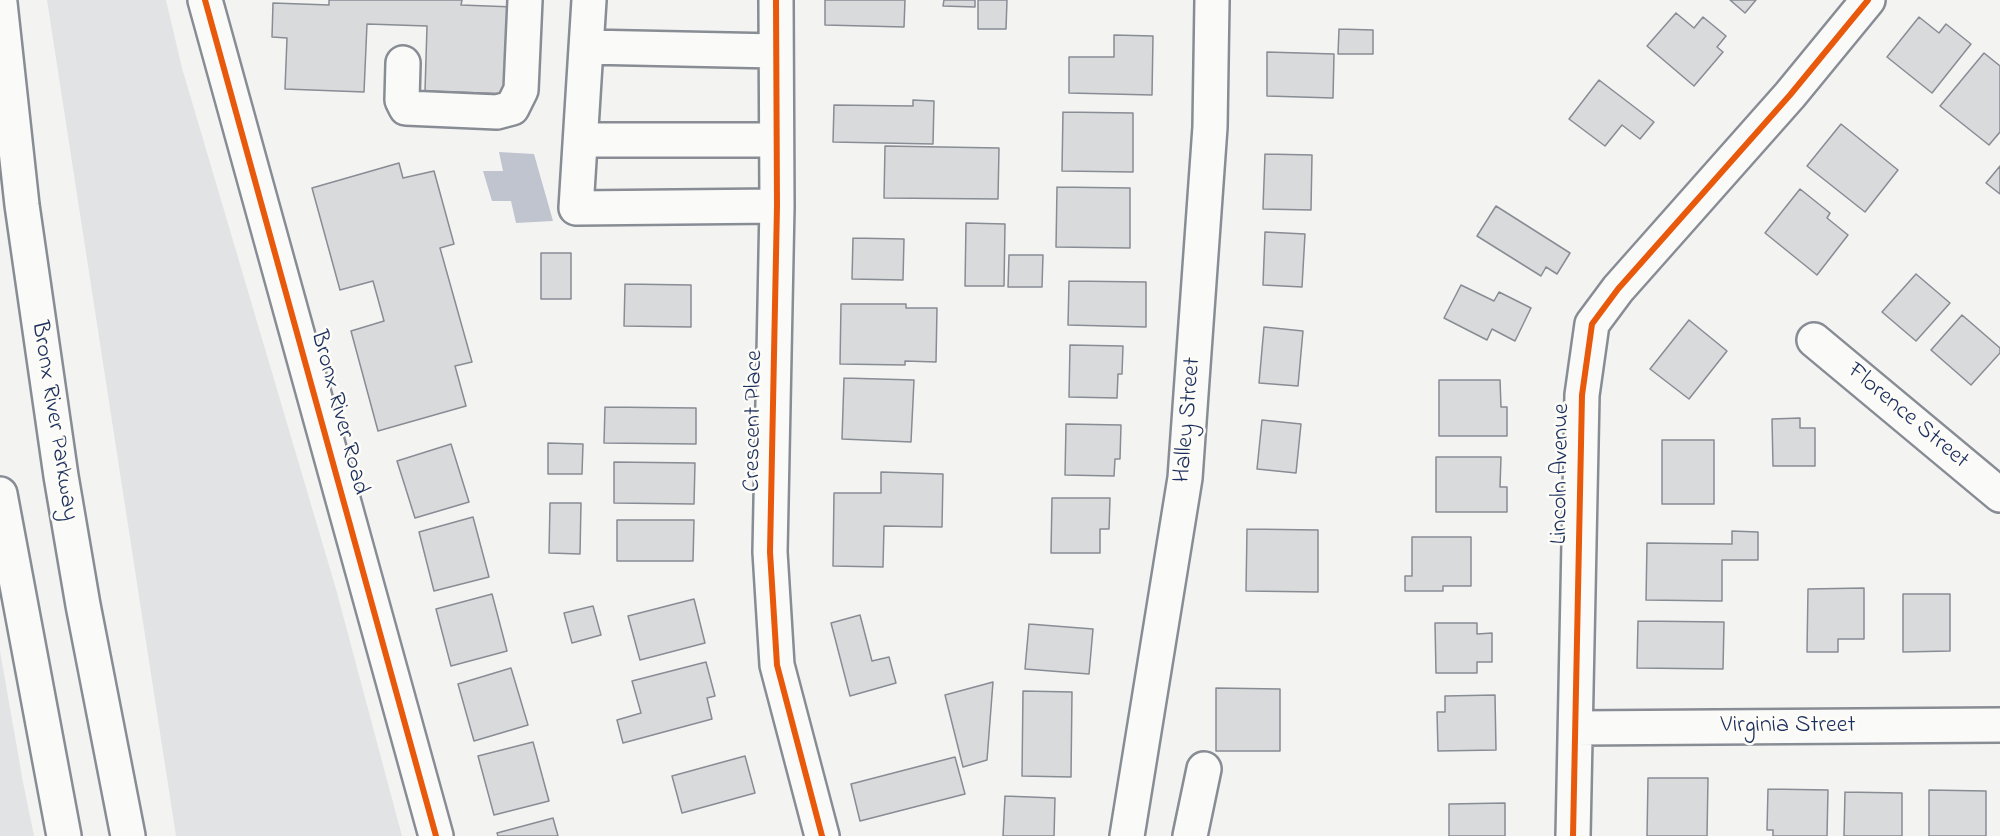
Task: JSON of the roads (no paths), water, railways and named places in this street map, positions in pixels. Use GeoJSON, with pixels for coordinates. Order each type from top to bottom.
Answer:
{"type":"FeatureCollection","features":[{"type":"Feature","properties":{"kind":"main road"},"geometry":{"type":"LineString","coordinates":[[7,74],[16,0]]}},
{"type":"Feature","properties":{"kind":"main road","name":"Bronx River Road"},"geometry":{"type":"LineString","coordinates":[[205,0],[436,836]]}},
{"type":"Feature","properties":{"kind":"main road"},"geometry":{"type":"LineString","coordinates":[[404,63],[402,100],[406,108],[497,112],[512,108],[521,90],[525,0]]}},
{"type":"Feature","properties":{"kind":"main road"},"geometry":{"type":"LineString","coordinates":[[589,0],[576,208],[777,206]]}},
{"type":"Feature","properties":{"kind":"main road","name":"Crescent Place"},"geometry":{"type":"LineString","coordinates":[[776,0],[777,206],[770,552],[777,665],[822,836]]}},
{"type":"Feature","properties":{"kind":"main road","name":"Halley Street"},"geometry":{"type":"LineString","coordinates":[[1127,836],[1185,478],[1210,127],[1212,0]]}},
{"type":"Feature","properties":{"kind":"main road","name":"Lincoln Avenue"},"geometry":{"type":"LineString","coordinates":[[1573,836],[1581,395],[1592,324],[1618,289],[1790,96],[1868,0]]}},
{"type":"Feature","properties":{"kind":"main road","name":"Bronx River Parkway"},"geometry":{"type":"LineString","coordinates":[[0,3],[22,205],[59,465],[83,605],[128,836]]}},
{"type":"Feature","properties":{"kind":"main road"},"geometry":{"type":"LineString","coordinates":[[587,47],[776,51]]}},
{"type":"Feature","properties":{"kind":"main road"},"geometry":{"type":"LineString","coordinates":[[581,140],[776,140]]}},
{"type":"Feature","properties":{"kind":"main road","name":"Florence Street"},"geometry":{"type":"LineString","coordinates":[[1815,340],[2000,495]]}},
{"type":"Feature","properties":{"kind":"main road"},"geometry":{"type":"LineString","coordinates":[[0,494],[64,836]]}},
{"type":"Feature","properties":{"kind":"main road","name":"Virginia Street"},"geometry":{"type":"LineString","coordinates":[[1576,728],[2000,725]]}},
{"type":"Feature","properties":{"kind":"main road"},"geometry":{"type":"LineString","coordinates":[[1190,836],[1204,769]]}}]}
